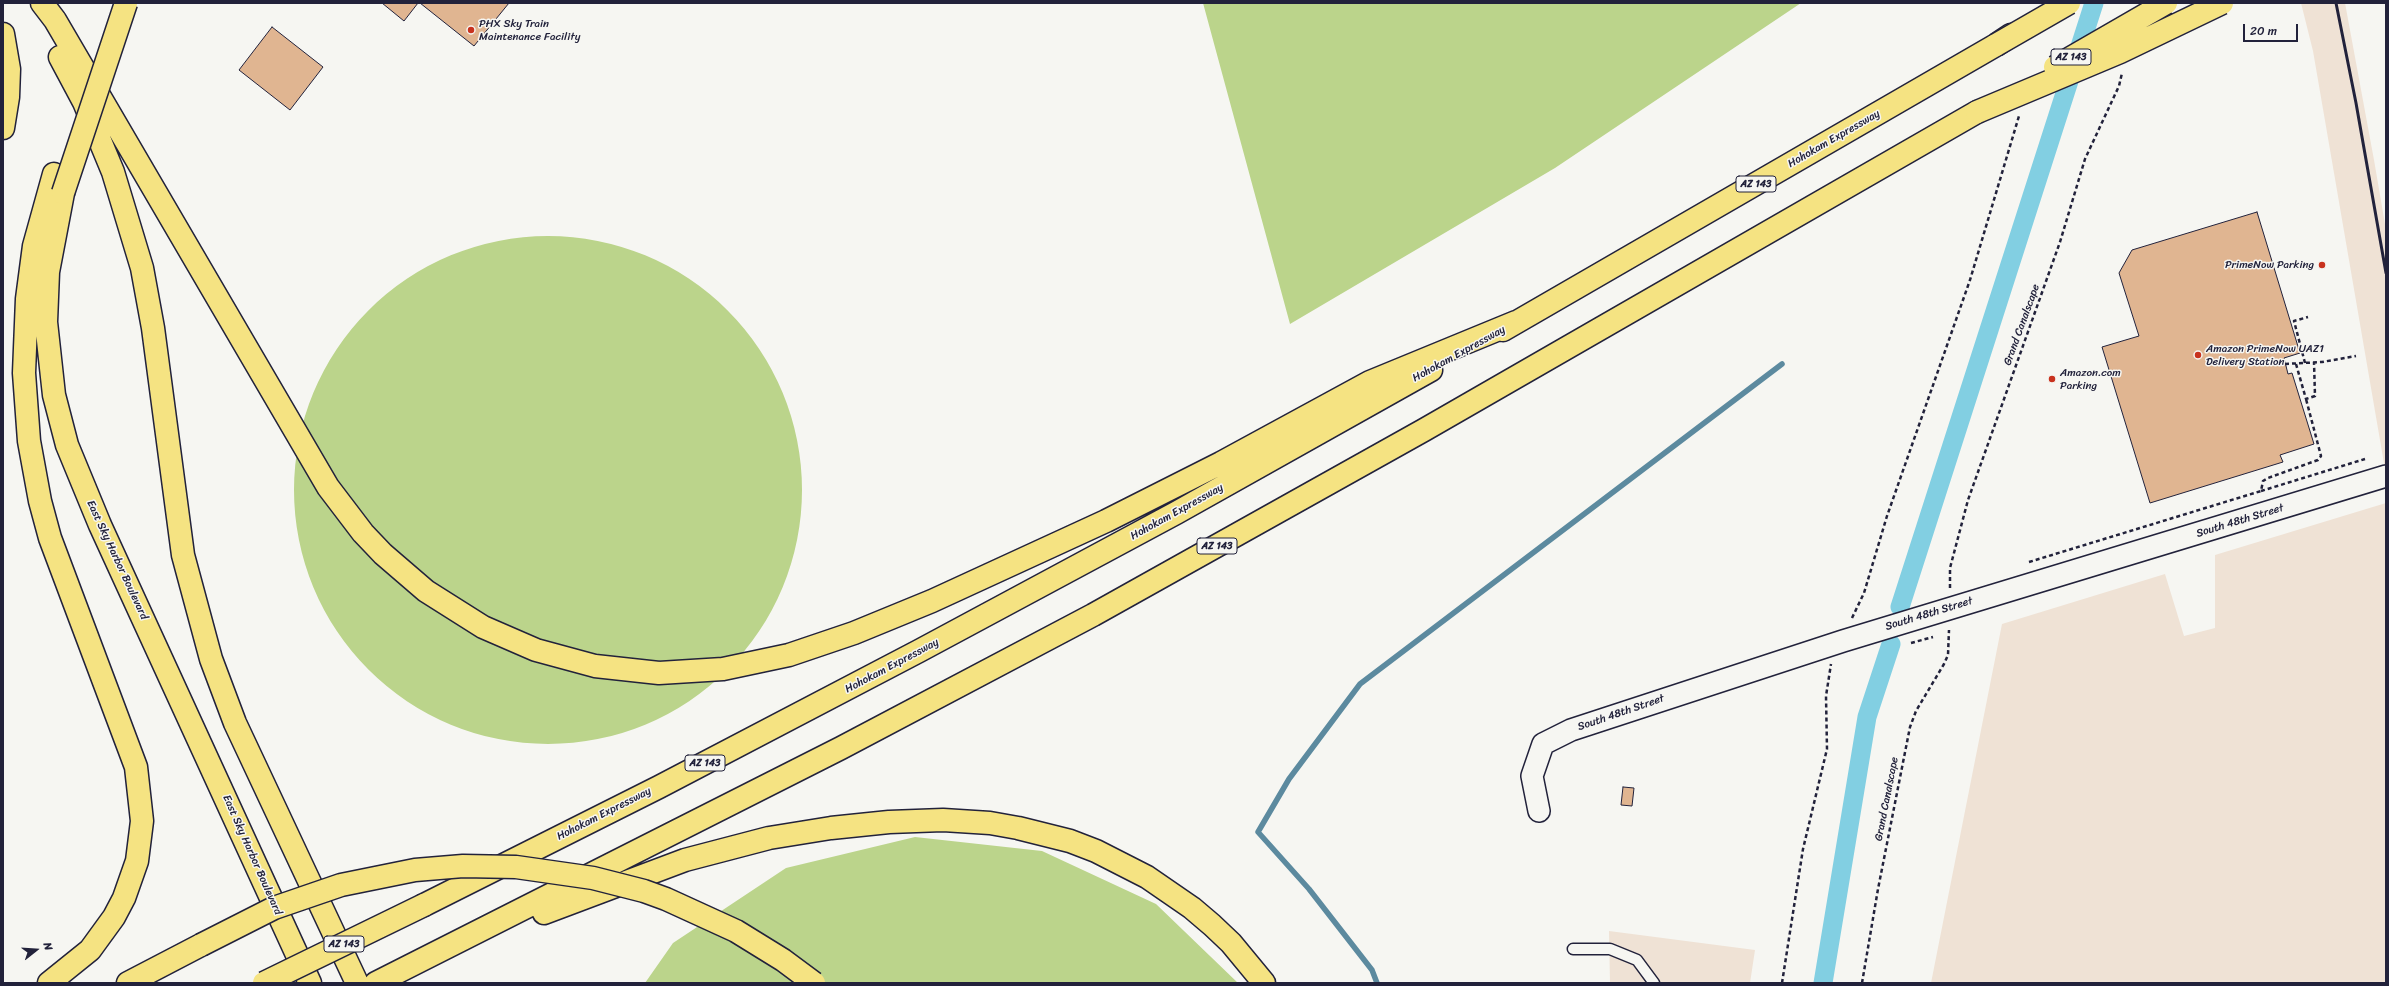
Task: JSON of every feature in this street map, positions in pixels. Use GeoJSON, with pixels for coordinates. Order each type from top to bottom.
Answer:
{"type":"FeatureCollection","features":[{"type":"Feature","properties":{"kind":"highway"},"geometry":{"type":"LineString","coordinates":[[27,3],[56,50],[84,102],[113,172],[133,237],[153,328],[183,555],[211,659],[235,723],[357,983]]}},
{"type":"Feature","properties":{"kind":"highway"},"geometry":{"type":"LineString","coordinates":[[42,3],[55,20],[328,487],[363,533],[405,574],[454,611],[509,640],[536,650],[588,664],[625,670],[659,673],[723,669],[789,655],[854,633],[932,601],[1106,521],[1221,463],[1370,382],[1516,322]]}},
{"type":"Feature","properties":{"kind":"highway"},"geometry":{"type":"LineString","coordinates":[[49,983],[90,950],[114,917],[124,898],[137,860],[142,821],[141,796],[134,762],[50,538],[40,501],[29,441],[24,365],[27,299],[34,246],[58,183],[111,3]]}},
{"type":"Feature","properties":{"kind":"highway","name":"East Sky Harbor Boulevard"},"geometry":{"type":"LineString","coordinates":[[126,3],[58,183],[48,272],[46,322],[54,395],[67,445],[100,525],[310,983]]}},
{"type":"Feature","properties":{"kind":"highway"},"geometry":{"type":"LineString","coordinates":[[1996,45],[2054,3]]}},
{"type":"Feature","properties":{"kind":"highway","name":"Hohokam Expressway"},"geometry":{"type":"LineString","coordinates":[[264,983],[424,905],[666,783],[926,648],[1176,513],[1516,322],[2069,3]]}},
{"type":"Feature","properties":{"kind":"highway","name":"AZ 143"},"geometry":{"type":"LineString","coordinates":[[376,983],[842,748],[1093,615],[1502,386],[2166,3]]}},
{"type":"Feature","properties":{"kind":"highway"},"geometry":{"type":"LineString","coordinates":[[1977,112],[2120,52],[2222,3]]}},
{"type":"Feature","properties":{"kind":"highway"},"geometry":{"type":"LineString","coordinates":[[3,34],[9,69],[8,97],[3,128]]}},
{"type":"Feature","properties":{"kind":"highway"},"geometry":{"type":"LineString","coordinates":[[442,951],[662,868],[712,852],[769,838],[831,828],[889,822],[943,820],[990,823],[1043,833],[1083,846],[1123,864],[1192,908],[1231,943],[1264,983]]}},
{"type":"Feature","properties":{"kind":"highway"},"geometry":{"type":"LineString","coordinates":[[128,983],[274,908],[340,885],[415,870],[463,866],[516,867],[593,878],[644,891],[666,899],[736,931],[782,960],[814,983]]}},
{"type":"Feature","properties":{"kind":"highway"},"geometry":{"type":"LineString","coordinates":[[334,934],[364,983]]}},
{"type":"Feature","properties":{"kind":"street","name":"South 48th Street"},"geometry":{"type":"LineString","coordinates":[[1539,811],[1532,776],[1543,744],[1571,730],[1627,709],[1843,641],[2386,476]]}},
{"type":"Feature","properties":{"kind":"lane"},"geometry":{"type":"LineString","coordinates":[[1573,949],[1610,949],[1617,951],[1637,960],[1654,983]]}},
{"type":"Feature","properties":{"kind":"path","name":"Grand Canalscape"},"geometry":{"type":"LineString","coordinates":[[1862,983],[1878,889],[1910,727],[1916,711],[1948,655],[1947,610],[1950,588],[1950,568],[1968,500],[2060,242],[2085,160],[2119,86],[2124,66]]}},
{"type":"Feature","properties":{"kind":"path"},"geometry":{"type":"LineString","coordinates":[[1782,983],[1803,849],[1827,749],[1826,696],[1830,665],[1843,641],[1864,593],[1887,516],[1970,280],[2020,112]]}},
{"type":"Feature","properties":{"kind":"path"},"geometry":{"type":"LineString","coordinates":[[2305,363],[2294,322],[2308,317]]}},
{"type":"Feature","properties":{"kind":"path"},"geometry":{"type":"LineString","coordinates":[[2285,364],[2314,362],[2356,356]]}},
{"type":"Feature","properties":{"kind":"path"},"geometry":{"type":"LineString","coordinates":[[2306,399],[2315,396],[2314,362]]}},
{"type":"Feature","properties":{"kind":"path"},"geometry":{"type":"LineString","coordinates":[[2261,491],[2263,481],[2268,478],[2282,471],[2318,460],[2321,456],[2296,364]]}},
{"type":"Feature","properties":{"kind":"path"},"geometry":{"type":"LineString","coordinates":[[2028,562],[2365,459]]}},
{"type":"Feature","properties":{"kind":"path"},"geometry":{"type":"LineString","coordinates":[[1950,588],[1956,585]]}},
{"type":"Feature","properties":{"kind":"shaded area"},"geometry":{"type":"Polygon","coordinates":[[[2301,3],[2345,3],[2374,160],[2386,230],[2386,475],[2313,51],[2301,3]]]}},
{"type":"Feature","properties":{"kind":"shaded area"},"geometry":{"type":"Polygon","coordinates":[[[2386,503],[2386,983],[1931,983],[2002,624],[2165,574],[2184,636],[2215,628],[2215,555],[2386,503]]]}},
{"type":"Feature","properties":{"kind":"shaded area"},"geometry":{"type":"Polygon","coordinates":[[[1609,931],[1755,950],[1750,983],[1610,983],[1609,931]]]}},
{"type":"Feature","properties":{"kind":"green space"},"geometry":{"type":"Polygon","coordinates":[[[1203,3],[1801,3],[1555,168],[1290,324],[1203,3]]]}},
{"type":"Feature","properties":{"kind":"green space"},"geometry":{"type":"Polygon","coordinates":[[[548,236],[573,237],[598,241],[645,255],[668,266],[689,279],[709,293],[728,310],[745,329],[759,349],[772,370],[783,393],[797,440],[801,465],[801,515],[797,540],[783,587],[772,610],[759,631],[745,651],[728,670],[709,687],[689,701],[668,714],[645,725],[598,739],[573,743],[548,744],[523,743],[498,739],[451,725],[428,714],[407,701],[387,687],[368,670],[351,651],[337,631],[324,610],[313,587],[299,540],[295,515],[294,490],[295,465],[299,440],[313,393],[324,370],[337,349],[351,329],[368,310],[387,293],[407,279],[428,266],[451,255],[498,241],[523,237],[548,236]]]}},
{"type":"Feature","properties":{"kind":"green space"},"geometry":{"type":"Polygon","coordinates":[[[915,837],[1042,851],[1156,904],[1238,983],[645,983],[673,943],[786,868],[915,837]]]}},
{"type":"Feature","properties":{"kind":"building"},"geometry":{"type":"Polygon","coordinates":[[[382,3],[418,3],[404,21],[382,3]]]}},
{"type":"Feature","properties":{"kind":"building","name":"PHX Sky Train Maintenance Facility"},"geometry":{"type":"Polygon","coordinates":[[[420,3],[509,3],[474,46],[420,3]]]}},
{"type":"Feature","properties":{"kind":"building"},"geometry":{"type":"Polygon","coordinates":[[[272,27],[323,67],[290,110],[239,70],[272,27]]]}},
{"type":"Feature","properties":{"kind":"building","name":"Amazon PrimeNow UAZ1 Delivery Station"},"geometry":{"type":"Polygon","coordinates":[[[2257,212],[2300,353],[2284,358],[2288,374],[2292,373],[2314,444],[2280,455],[2283,462],[2150,503],[2102,347],[2139,336],[2119,273],[2132,250],[2257,212]]]}},
{"type":"Feature","properties":{"kind":"building"},"geometry":{"type":"Polygon","coordinates":[[[1623,787],[1634,788],[1632,806],[1621,805],[1623,787]]]}},
{"type":"Feature","properties":{"kind":"waterway"},"geometry":{"type":"LineString","coordinates":[[1900,607],[2094,3]]}},
{"type":"Feature","properties":{"kind":"waterway"},"geometry":{"type":"LineString","coordinates":[[1377,983],[1372,970],[1309,889],[1258,832],[1289,779],[1360,684],[1782,364]]}},
{"type":"Feature","properties":{"kind":"waterway"},"geometry":{"type":"LineString","coordinates":[[1823,983],[1867,717],[1891,644]]}},
{"type":"Feature","properties":{"kind":"railway"},"geometry":{"type":"LineString","coordinates":[[2336,3],[2356,103],[2386,273]]}},
{"type":"Feature","properties":{"kind":"place","name":"PHX Sky Train Maintenance Facility"},"geometry":{"type":"Point","coordinates":[471,30]}},
{"type":"Feature","properties":{"kind":"place","name":"PrimeNow Parking"},"geometry":{"type":"Point","coordinates":[2322,265]}},
{"type":"Feature","properties":{"kind":"place","name":"Amazon PrimeNow UAZ1 Delivery Station"},"geometry":{"type":"Point","coordinates":[2198,355]}},
{"type":"Feature","properties":{"kind":"place","name":"Amazon.com Parking"},"geometry":{"type":"Point","coordinates":[2052,379]}}]}
